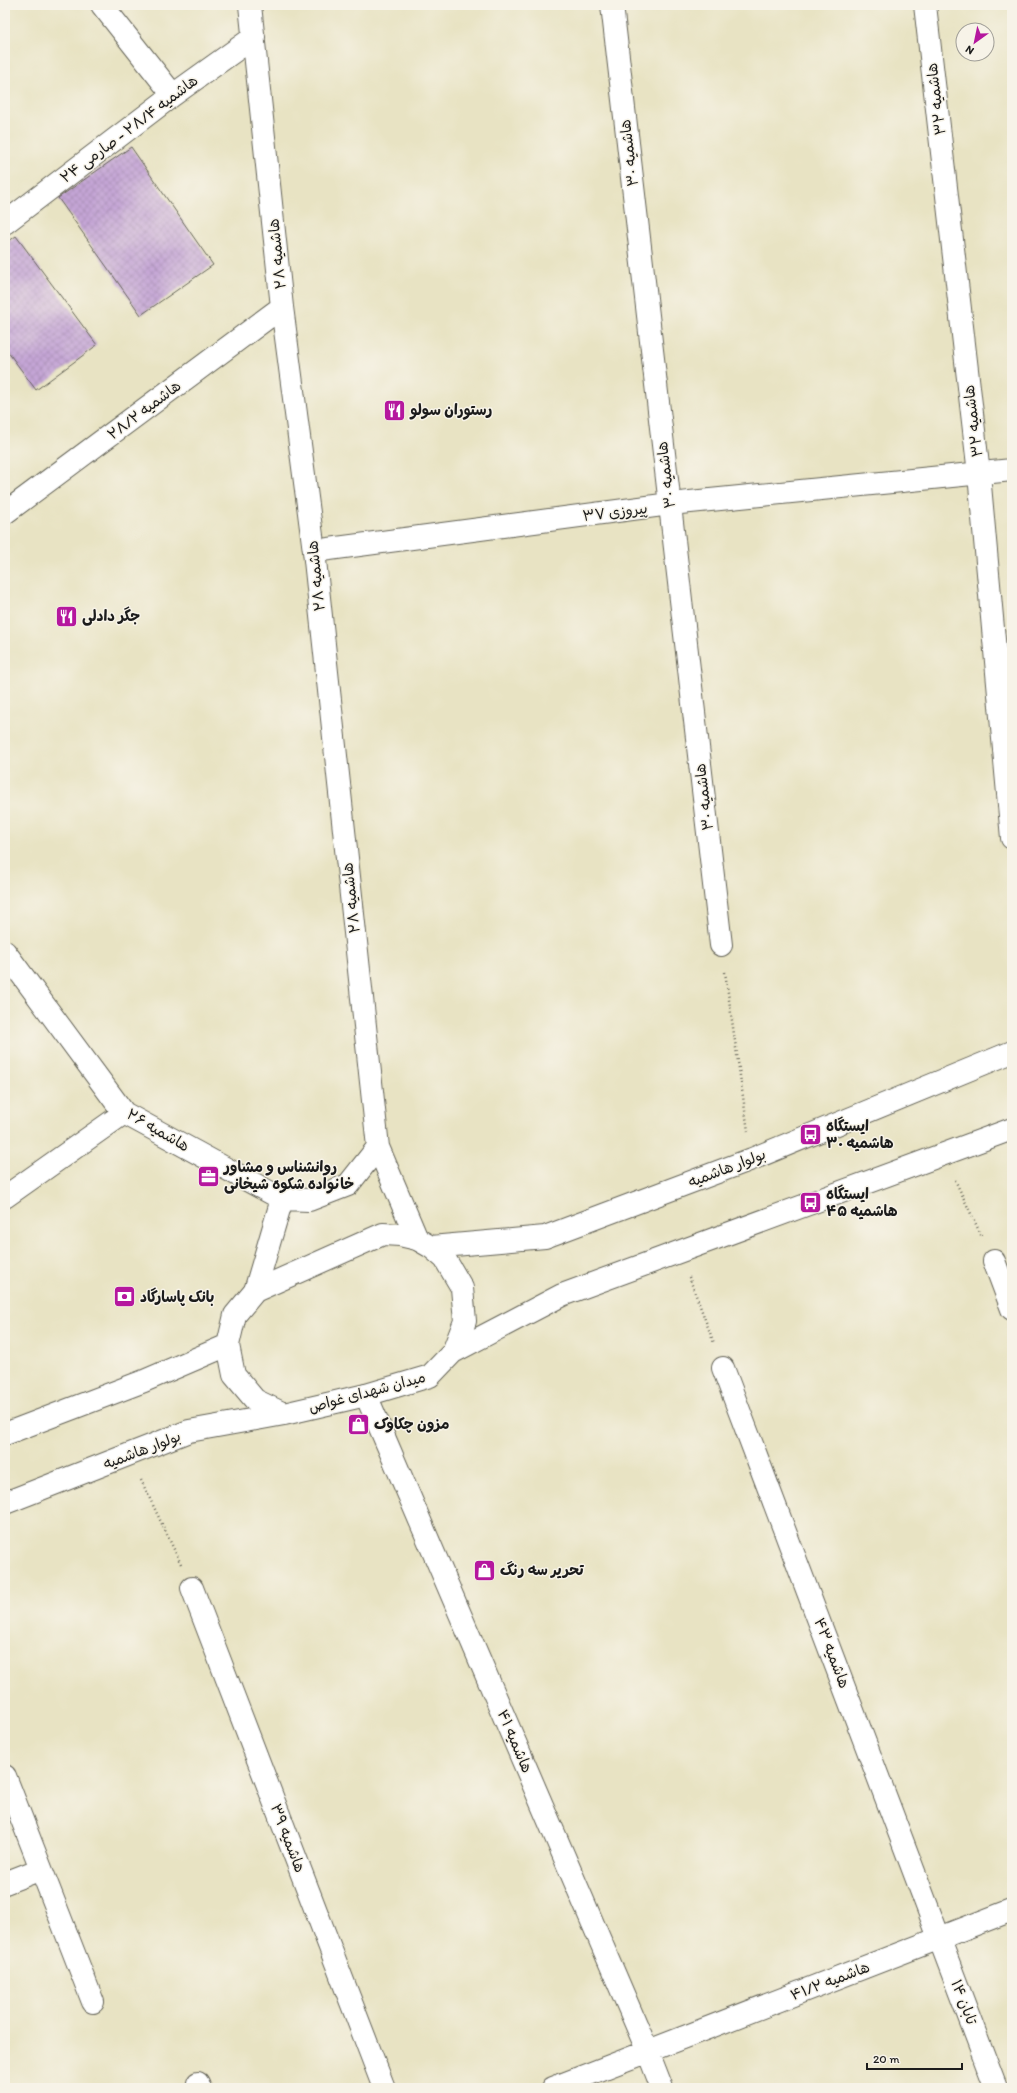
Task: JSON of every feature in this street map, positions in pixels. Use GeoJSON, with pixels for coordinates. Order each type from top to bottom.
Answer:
{"type":"FeatureCollection","features":[{"type":"Feature","properties":{"kind":"street"},"geometry":{"type":"LineString","coordinates":[[102,5],[173,95]]}},
{"type":"Feature","properties":{"kind":"street","name":"هاشمیه ۲۸"},"geometry":{"type":"LineString","coordinates":[[250,5],[282,307],[314,551],[378,1147],[424,1243]]}},
{"type":"Feature","properties":{"kind":"street","name":"هاشمیه ۳۰"},"geometry":{"type":"LineString","coordinates":[[612,5],[721,945]]}},
{"type":"Feature","properties":{"kind":"street","name":"هاشمیه ۳۲"},"geometry":{"type":"LineString","coordinates":[[925,5],[979,474],[1012,838]]}},
{"type":"Feature","properties":{"kind":"street","name":"هاشمیه ۲۸/۴ - صارمی ۲۴"},"geometry":{"type":"LineString","coordinates":[[5,223],[173,95],[254,37]]}},
{"type":"Feature","properties":{"kind":"street","name":"هاشمیه ۲۸/۲"},"geometry":{"type":"LineString","coordinates":[[5,513],[282,307]]}},
{"type":"Feature","properties":{"kind":"street","name":"پیروزی ۳۷"},"geometry":{"type":"LineString","coordinates":[[314,551],[670,504],[1012,470]]}},
{"type":"Feature","properties":{"kind":"street","name":"هاشمیه ۲۶"},"geometry":{"type":"LineString","coordinates":[[5,952],[124,1113],[282,1199]]}},
{"type":"Feature","properties":{"kind":"street","name":"بولوار هاشمیه"},"geometry":{"type":"LineString","coordinates":[[424,1243],[545,1237],[752,1159],[1012,1052]]}},
{"type":"Feature","properties":{"kind":"street"},"geometry":{"type":"LineString","coordinates":[[5,1197],[124,1113]]}},
{"type":"Feature","properties":{"kind":"street"},"geometry":{"type":"LineString","coordinates":[[453,1352],[562,1295],[1012,1129]]}},
{"type":"Feature","properties":{"kind":"street"},"geometry":{"type":"LineString","coordinates":[[255,1292],[282,1199],[309,1200],[348,1185],[378,1147]]}},
{"type":"Feature","properties":{"kind":"street","name":"میدان شهدای غواص"},"geometry":{"type":"LineString","coordinates":[[383,1234],[400,1235],[424,1243],[444,1258],[462,1288],[465,1321],[453,1352],[430,1376],[366,1395],[284,1414],[255,1400],[234,1375],[228,1345],[236,1315],[255,1292],[383,1234]]}},
{"type":"Feature","properties":{"kind":"street"},"geometry":{"type":"LineString","coordinates":[[994,1261],[1012,1310]]}},
{"type":"Feature","properties":{"kind":"street"},"geometry":{"type":"LineString","coordinates":[[5,1434],[144,1381],[228,1345]]}},
{"type":"Feature","properties":{"kind":"street","name":"هاشمیه ۴۳"},"geometry":{"type":"LineString","coordinates":[[723,1368],[940,1938]]}},
{"type":"Feature","properties":{"kind":"street","name":"هاشمیه ۴۱"},"geometry":{"type":"LineString","coordinates":[[366,1395],[648,2052],[662,2088]]}},
{"type":"Feature","properties":{"kind":"street","name":"بولوار هاشمیه"},"geometry":{"type":"LineString","coordinates":[[5,1504],[129,1454],[189,1432],[284,1414]]}},
{"type":"Feature","properties":{"kind":"street","name":"هاشمیه ۳۹"},"geometry":{"type":"LineString","coordinates":[[192,1588],[384,2088]]}},
{"type":"Feature","properties":{"kind":"street"},"geometry":{"type":"LineString","coordinates":[[5,1776],[93,2002]]}},
{"type":"Feature","properties":{"kind":"street"},"geometry":{"type":"LineString","coordinates":[[5,1883],[41,1869]]}},
{"type":"Feature","properties":{"kind":"street","name":"هاشمیه ۴۱/۲"},"geometry":{"type":"LineString","coordinates":[[553,2088],[1012,1910]]}},
{"type":"Feature","properties":{"kind":"street","name":"تابان ۱۴"},"geometry":{"type":"LineString","coordinates":[[940,1938],[996,2088]]}},
{"type":"Feature","properties":{"kind":"path"},"geometry":{"type":"LineString","coordinates":[[721,945],[752,1159]]}},
{"type":"Feature","properties":{"kind":"path"},"geometry":{"type":"LineString","coordinates":[[943,1154],[994,1261]]}},
{"type":"Feature","properties":{"kind":"path"},"geometry":{"type":"LineString","coordinates":[[680,1252],[723,1368]]}},
{"type":"Feature","properties":{"kind":"path"},"geometry":{"type":"LineString","coordinates":[[129,1454],[192,1588]]}},
{"type":"Feature","properties":{"kind":"building"},"geometry":{"type":"Polygon","coordinates":[[[131,147],[213,265],[141,315],[58,198],[131,147]]]}},
{"type":"Feature","properties":{"kind":"building"},"geometry":{"type":"Polygon","coordinates":[[[16,236],[97,345],[36,390],[5,348],[5,244],[16,236]]]}},
{"type":"Feature","properties":{"kind":"place","name":"رستوران سولو"},"geometry":{"type":"Point","coordinates":[395,410]}},
{"type":"Feature","properties":{"kind":"place","name":"جگر دادلی"},"geometry":{"type":"Point","coordinates":[67,616]}},
{"type":"Feature","properties":{"kind":"place","name":"ایستگاه هاشمیه ۳۰"},"geometry":{"type":"Point","coordinates":[811,1135]}},
{"type":"Feature","properties":{"kind":"place","name":"روانشناس و مشاور خانواده شکوه شیخانی"},"geometry":{"type":"Point","coordinates":[208,1176]}},
{"type":"Feature","properties":{"kind":"place","name":"ایستگاه هاشمیه ۴۵"},"geometry":{"type":"Point","coordinates":[811,1203]}},
{"type":"Feature","properties":{"kind":"place","name":"بانک پاسارگاد"},"geometry":{"type":"Point","coordinates":[125,1297]}},
{"type":"Feature","properties":{"kind":"place","name":"مزون چکاوک"},"geometry":{"type":"Point","coordinates":[358,1424]}},
{"type":"Feature","properties":{"kind":"place","name":"تحریر سه رنگ"},"geometry":{"type":"Point","coordinates":[485,1570]}}]}
